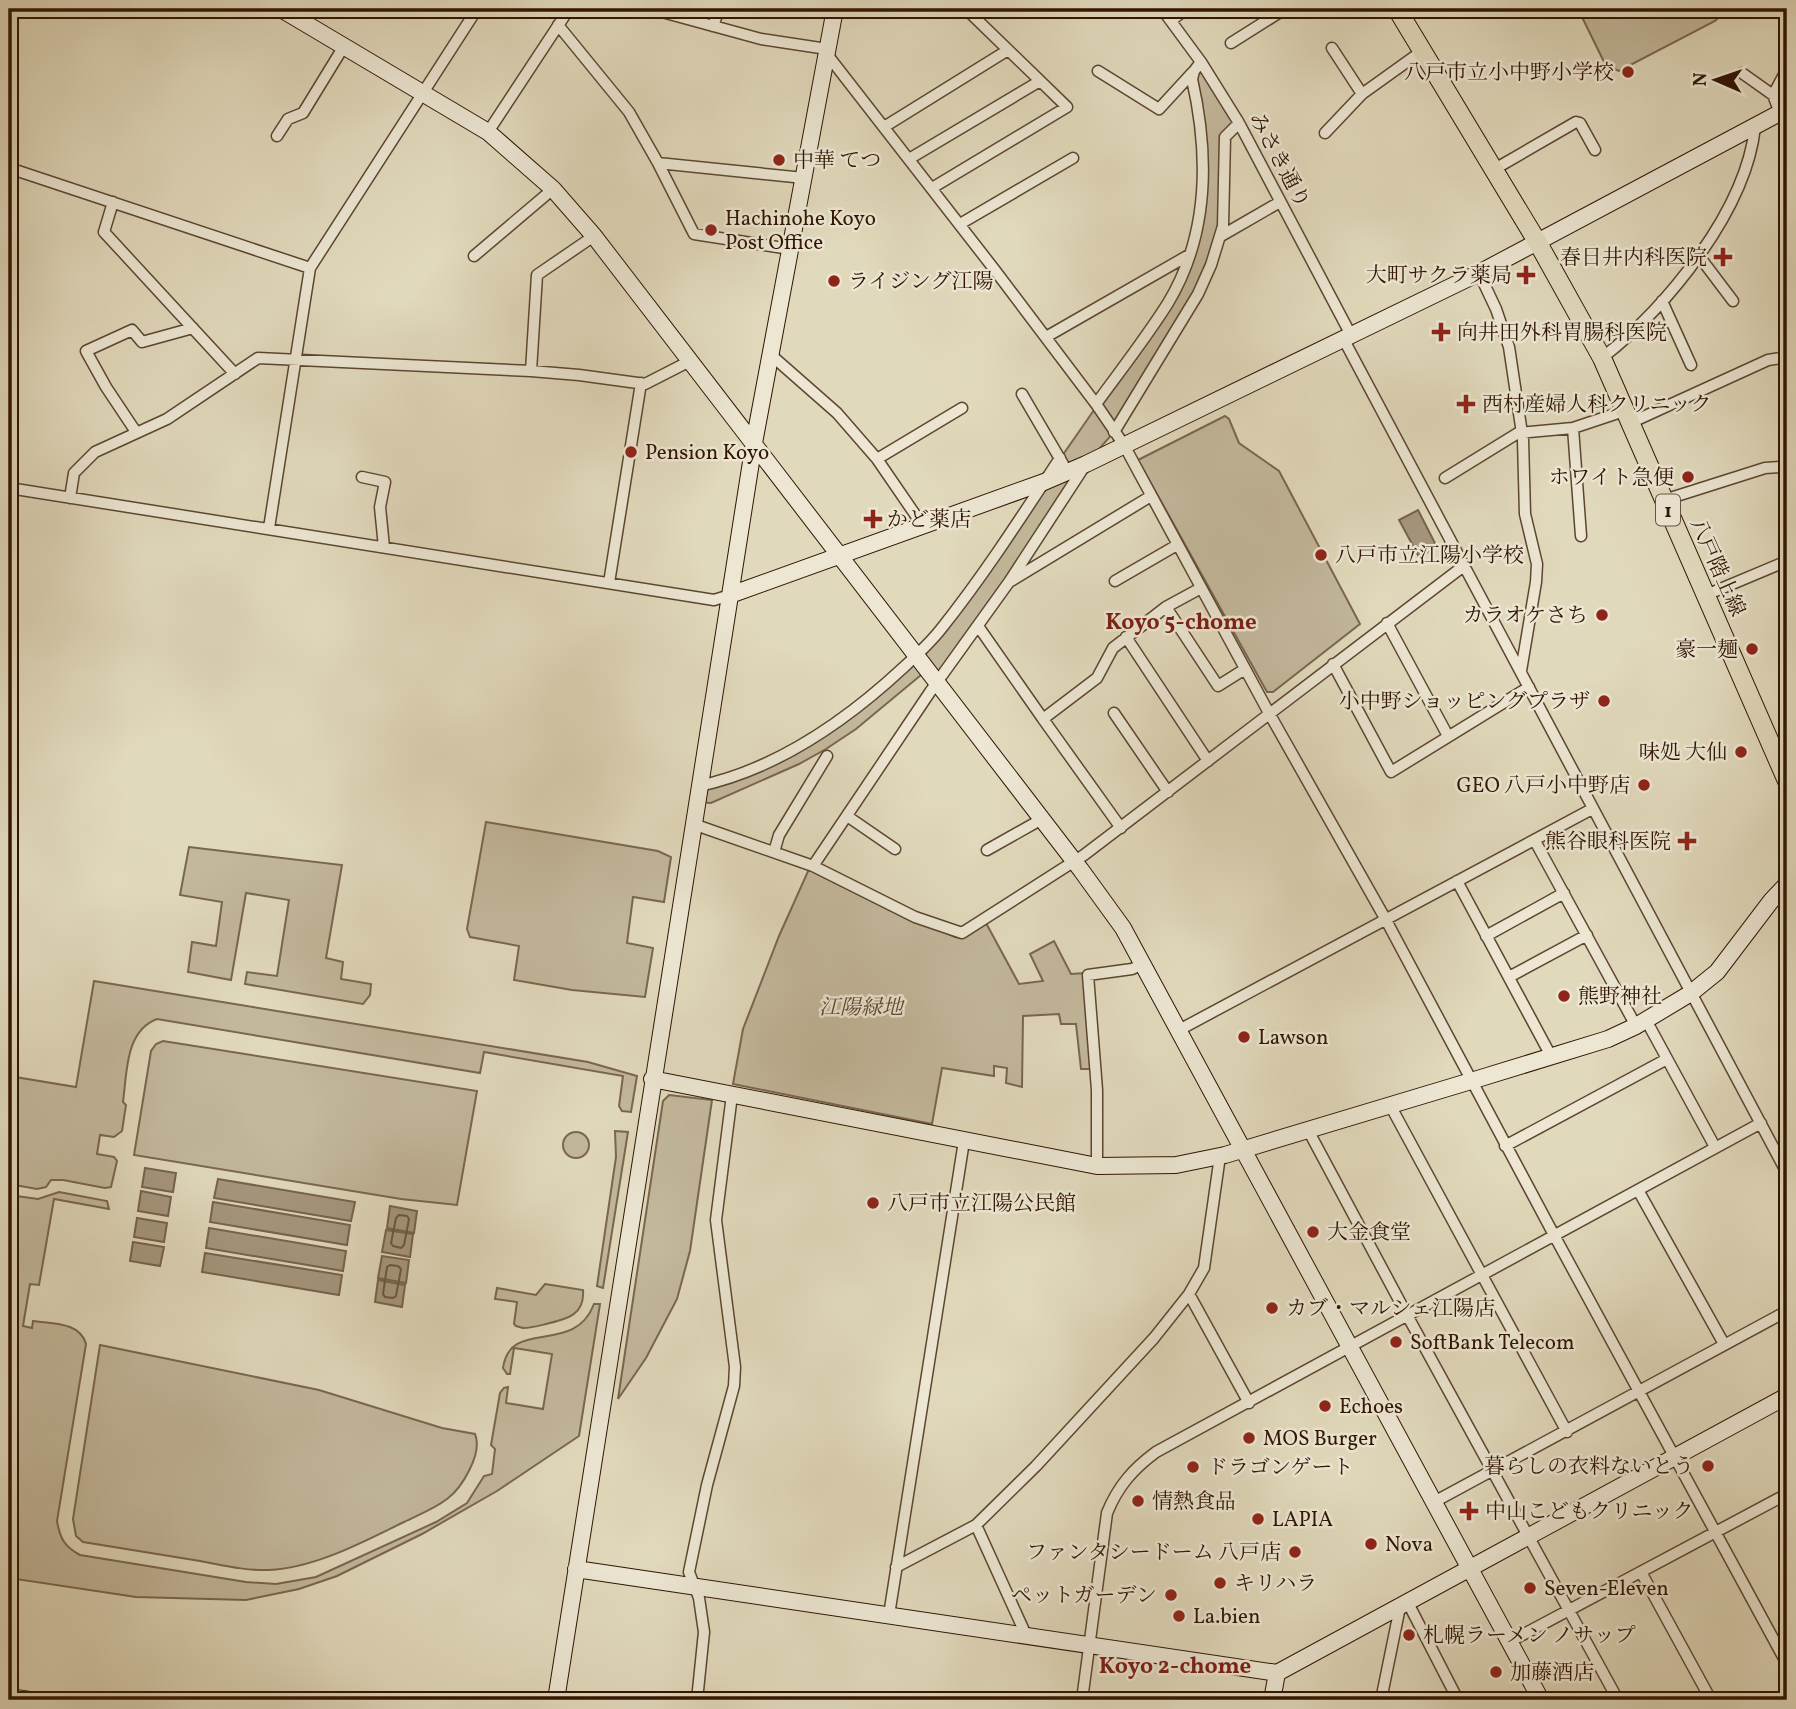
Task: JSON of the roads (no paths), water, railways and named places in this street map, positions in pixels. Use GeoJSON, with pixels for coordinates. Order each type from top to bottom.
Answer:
{"type":"FeatureCollection","features":[{"type":"Feature","properties":{"kind":"main road","name":"八戸階上線"},"geometry":{"type":"LineString","coordinates":[[1397,9],[1538,243],[1602,358],[1787,781]]}},
{"type":"Feature","properties":{"kind":"street"},"geometry":{"type":"LineString","coordinates":[[9,19],[15,9]]}},
{"type":"Feature","properties":{"kind":"street"},"geometry":{"type":"LineString","coordinates":[[281,9],[488,132],[553,189],[594,236],[1075,862],[1123,928],[1541,1700]]}},
{"type":"Feature","properties":{"kind":"street"},"geometry":{"type":"LineString","coordinates":[[269,528],[310,268],[477,9]]}},
{"type":"Feature","properties":{"kind":"street"},"geometry":{"type":"LineString","coordinates":[[488,132],[569,9]]}},
{"type":"Feature","properties":{"kind":"street"},"geometry":{"type":"LineString","coordinates":[[651,9],[761,39],[827,51],[1096,404],[1119,439],[1386,920],[1553,1235],[1787,1664]]}},
{"type":"Feature","properties":{"kind":"street"},"geometry":{"type":"LineString","coordinates":[[713,26],[719,9]]}},
{"type":"Feature","properties":{"kind":"street"},"geometry":{"type":"LineString","coordinates":[[555,1700],[754,443],[835,9]]}},
{"type":"Feature","properties":{"kind":"street"},"geometry":{"type":"LineString","coordinates":[[932,188],[1067,107],[966,9]]}},
{"type":"Feature","properties":{"kind":"street","name":"みさき通り"},"geometry":{"type":"LineString","coordinates":[[1163,9],[1197,67],[1239,123],[1592,809],[1787,1173]]}},
{"type":"Feature","properties":{"kind":"street"},"geometry":{"type":"LineString","coordinates":[[1171,20],[1186,9]]}},
{"type":"Feature","properties":{"kind":"street"},"geometry":{"type":"LineString","coordinates":[[1231,43],[1285,9]]}},
{"type":"Feature","properties":{"kind":"street"},"geometry":{"type":"LineString","coordinates":[[1784,9],[1787,15]]}},
{"type":"Feature","properties":{"kind":"street"},"geometry":{"type":"LineString","coordinates":[[558,25],[629,112],[694,234],[790,249]]}},
{"type":"Feature","properties":{"kind":"street"},"geometry":{"type":"LineString","coordinates":[[277,136],[288,119],[303,113],[344,46]]}},
{"type":"Feature","properties":{"kind":"street"},"geometry":{"type":"LineString","coordinates":[[1332,48],[1362,94]]}},
{"type":"Feature","properties":{"kind":"street"},"geometry":{"type":"LineString","coordinates":[[884,127],[1008,50]]}},
{"type":"Feature","properties":{"kind":"street"},"geometry":{"type":"LineString","coordinates":[[1325,133],[1362,94],[1422,51]]}},
{"type":"Feature","properties":{"kind":"street"},"geometry":{"type":"LineString","coordinates":[[1098,71],[1159,109],[1197,67]]}},
{"type":"Feature","properties":{"kind":"street"},"geometry":{"type":"LineString","coordinates":[[1096,404],[1169,302],[1190,255],[1203,189],[1203,137],[1192,79],[1197,67]]}},
{"type":"Feature","properties":{"kind":"street"},"geometry":{"type":"LineString","coordinates":[[1773,95],[1787,69]]}},
{"type":"Feature","properties":{"kind":"street"},"geometry":{"type":"LineString","coordinates":[[813,866],[937,682],[1009,582],[1086,464],[1119,439],[1348,338],[1538,243],[1783,111],[1773,95],[1742,73]]}},
{"type":"Feature","properties":{"kind":"street"},"geometry":{"type":"LineString","coordinates":[[909,159],[1040,81]]}},
{"type":"Feature","properties":{"kind":"street"},"geometry":{"type":"LineString","coordinates":[[1493,170],[1576,122],[1580,123],[1595,150]]}},
{"type":"Feature","properties":{"kind":"street"},"geometry":{"type":"LineString","coordinates":[[1119,439],[1198,294],[1221,236],[1225,200],[1225,137],[1239,123]]}},
{"type":"Feature","properties":{"kind":"street"},"geometry":{"type":"LineString","coordinates":[[1602,358],[1623,342],[1662,301],[1699,256],[1726,212],[1743,173],[1753,148],[1755,127]]}},
{"type":"Feature","properties":{"kind":"street"},"geometry":{"type":"LineString","coordinates":[[960,224],[1073,158]]}},
{"type":"Feature","properties":{"kind":"street"},"geometry":{"type":"LineString","coordinates":[[658,163],[804,178]]}},
{"type":"Feature","properties":{"kind":"street"},"geometry":{"type":"LineString","coordinates":[[9,168],[310,268]]}},
{"type":"Feature","properties":{"kind":"street"},"geometry":{"type":"LineString","coordinates":[[474,256],[553,189]]}},
{"type":"Feature","properties":{"kind":"street"},"geometry":{"type":"LineString","coordinates":[[113,202],[104,232],[235,374]]}},
{"type":"Feature","properties":{"kind":"street"},"geometry":{"type":"LineString","coordinates":[[1221,236],[1280,202]]}},
{"type":"Feature","properties":{"kind":"street"},"geometry":{"type":"LineString","coordinates":[[531,371],[537,275],[594,236]]}},
{"type":"Feature","properties":{"kind":"street"},"geometry":{"type":"LineString","coordinates":[[1046,337],[1190,255]]}},
{"type":"Feature","properties":{"kind":"street"},"geometry":{"type":"LineString","coordinates":[[1699,256],[1733,301]]}},
{"type":"Feature","properties":{"kind":"street"},"geometry":{"type":"LineString","coordinates":[[1479,273],[1496,309],[1509,347],[1521,433],[1525,514],[1537,564],[1521,671]]}},
{"type":"Feature","properties":{"kind":"street"},"geometry":{"type":"LineString","coordinates":[[1662,301],[1691,365]]}},
{"type":"Feature","properties":{"kind":"street"},"geometry":{"type":"LineString","coordinates":[[136,432],[86,351],[132,330],[142,342],[193,328]]}},
{"type":"Feature","properties":{"kind":"street"},"geometry":{"type":"LineString","coordinates":[[771,355],[837,413],[877,459],[923,526]]}},
{"type":"Feature","properties":{"kind":"street"},"geometry":{"type":"LineString","coordinates":[[1445,478],[1521,433],[1573,428],[1627,417],[1768,360],[1787,357]]}},
{"type":"Feature","properties":{"kind":"street"},"geometry":{"type":"LineString","coordinates":[[70,498],[74,473],[95,452],[167,419],[258,358],[531,371],[645,384],[690,361]]}},
{"type":"Feature","properties":{"kind":"street"},"geometry":{"type":"LineString","coordinates":[[609,583],[641,383]]}},
{"type":"Feature","properties":{"kind":"street"},"geometry":{"type":"LineString","coordinates":[[1022,394],[1063,465]]}},
{"type":"Feature","properties":{"kind":"street"},"geometry":{"type":"LineString","coordinates":[[877,459],[962,408]]}},
{"type":"Feature","properties":{"kind":"street"},"geometry":{"type":"LineString","coordinates":[[1573,428],[1581,536]]}},
{"type":"Feature","properties":{"kind":"street"},"geometry":{"type":"LineString","coordinates":[[699,786],[742,775],[832,727],[884,686],[940,630],[1044,482],[1063,465],[1086,464]]}},
{"type":"Feature","properties":{"kind":"street"},"geometry":{"type":"LineString","coordinates":[[1664,500],[1765,468],[1787,469]]}},
{"type":"Feature","properties":{"kind":"street"},"geometry":{"type":"LineString","coordinates":[[362,477],[385,482],[380,507],[384,548]]}},
{"type":"Feature","properties":{"kind":"street"},"geometry":{"type":"LineString","coordinates":[[9,488],[714,600],[1044,482]]}},
{"type":"Feature","properties":{"kind":"street"},"geometry":{"type":"LineString","coordinates":[[1009,582],[1151,496]]}},
{"type":"Feature","properties":{"kind":"street"},"geometry":{"type":"LineString","coordinates":[[1115,581],[1177,545]]}},
{"type":"Feature","properties":{"kind":"street"},"geometry":{"type":"LineString","coordinates":[[1706,595],[1787,561]]}},
{"type":"Feature","properties":{"kind":"street"},"geometry":{"type":"LineString","coordinates":[[693,824],[813,866],[915,917],[962,933],[1075,862],[1465,565]]}},
{"type":"Feature","properties":{"kind":"street"},"geometry":{"type":"LineString","coordinates":[[1043,719],[1097,678],[1113,648],[1126,637],[1166,607],[1201,588]]}},
{"type":"Feature","properties":{"kind":"street"},"geometry":{"type":"LineString","coordinates":[[1166,607],[1218,685],[1245,669]]}},
{"type":"Feature","properties":{"kind":"street"},"geometry":{"type":"LineString","coordinates":[[1387,623],[1448,737]]}},
{"type":"Feature","properties":{"kind":"street"},"geometry":{"type":"LineString","coordinates":[[978,626],[1121,828]]}},
{"type":"Feature","properties":{"kind":"street"},"geometry":{"type":"LineString","coordinates":[[1126,637],[1208,761]]}},
{"type":"Feature","properties":{"kind":"street"},"geometry":{"type":"LineString","coordinates":[[1333,664],[1391,772],[1529,687]]}},
{"type":"Feature","properties":{"kind":"street"},"geometry":{"type":"LineString","coordinates":[[1114,713],[1168,792]]}},
{"type":"Feature","properties":{"kind":"street"},"geometry":{"type":"LineString","coordinates":[[774,852],[779,835],[827,756]]}},
{"type":"Feature","properties":{"kind":"street"},"geometry":{"type":"LineString","coordinates":[[1179,1030],[1592,809]]}},
{"type":"Feature","properties":{"kind":"street"},"geometry":{"type":"LineString","coordinates":[[847,816],[895,849]]}},
{"type":"Feature","properties":{"kind":"street"},"geometry":{"type":"LineString","coordinates":[[987,850],[1042,820]]}},
{"type":"Feature","properties":{"kind":"street"},"geometry":{"type":"LineString","coordinates":[[1535,841],[1587,935],[1641,1023],[1667,1059],[1715,1147]]}},
{"type":"Feature","properties":{"kind":"street"},"geometry":{"type":"LineString","coordinates":[[1457,881],[1551,1056]]}},
{"type":"Feature","properties":{"kind":"street"},"geometry":{"type":"LineString","coordinates":[[652,1079],[1097,1166],[1176,1165],[1242,1150],[1608,1039],[1691,993],[1717,972],[1770,901],[1787,884]]}},
{"type":"Feature","properties":{"kind":"street"},"geometry":{"type":"LineString","coordinates":[[1486,936],[1564,894]]}},
{"type":"Feature","properties":{"kind":"street"},"geometry":{"type":"LineString","coordinates":[[1508,977],[1587,935]]}},
{"type":"Feature","properties":{"kind":"street"},"geometry":{"type":"LineString","coordinates":[[1097,1166],[1097,1090],[1088,975],[1132,969],[1143,964]]}},
{"type":"Feature","properties":{"kind":"street"},"geometry":{"type":"LineString","coordinates":[[1506,1146],[1667,1059]]}},
{"type":"Feature","properties":{"kind":"street"},"geometry":{"type":"LineString","coordinates":[[697,1700],[704,1632],[699,1598],[689,1572],[707,1485],[734,1386],[735,1367],[716,1220],[732,1095]]}},
{"type":"Feature","properties":{"kind":"street"},"geometry":{"type":"LineString","coordinates":[[1390,1105],[1567,1432]]}},
{"type":"Feature","properties":{"kind":"street"},"geometry":{"type":"LineString","coordinates":[[1070,1700],[1083,1696],[1107,1513],[1113,1498],[1128,1476],[1156,1452],[1760,1123]]}},
{"type":"Feature","properties":{"kind":"street"},"geometry":{"type":"LineString","coordinates":[[1308,1130],[1618,1700]]}},
{"type":"Feature","properties":{"kind":"street"},"geometry":{"type":"LineString","coordinates":[[889,1615],[964,1141]]}},
{"type":"Feature","properties":{"kind":"street"},"geometry":{"type":"LineString","coordinates":[[897,1567],[976,1525],[1036,1466],[1154,1338],[1189,1294],[1204,1268],[1220,1156]]}},
{"type":"Feature","properties":{"kind":"street"},"geometry":{"type":"LineString","coordinates":[[1639,1189],[1724,1344]]}},
{"type":"Feature","properties":{"kind":"street"},"geometry":{"type":"LineString","coordinates":[[1189,1294],[1249,1403]]}},
{"type":"Feature","properties":{"kind":"street"},"geometry":{"type":"LineString","coordinates":[[1434,1502],[1787,1311]]}},
{"type":"Feature","properties":{"kind":"street"},"geometry":{"type":"LineString","coordinates":[[576,1569],[1277,1673],[1787,1396]]}},
{"type":"Feature","properties":{"kind":"street"},"geometry":{"type":"LineString","coordinates":[[1510,1642],[1787,1494]]}},
{"type":"Feature","properties":{"kind":"street"},"geometry":{"type":"LineString","coordinates":[[976,1525],[1026,1635]]}},
{"type":"Feature","properties":{"kind":"street"},"geometry":{"type":"LineString","coordinates":[[1642,1572],[1711,1700]]}},
{"type":"Feature","properties":{"kind":"street"},"geometry":{"type":"LineString","coordinates":[[1381,1700],[1404,1605]]}},
{"type":"Feature","properties":{"kind":"street"},"geometry":{"type":"LineString","coordinates":[[1404,1605],[1458,1700]]}},
{"type":"Feature","properties":{"kind":"street"},"geometry":{"type":"LineString","coordinates":[[1272,1700],[1277,1673]]}},
{"type":"Feature","properties":{"kind":"street"},"geometry":{"type":"LineString","coordinates":[[9,1697],[29,1700]]}},
{"type":"Feature","properties":{"kind":"water"},"geometry":{"type":"Polygon","coordinates":[[[1418,510],[1437,547],[1419,557],[1399,520],[1418,510]]]}},
{"type":"Feature","properties":{"kind":"water"},"geometry":{"type":"Polygon","coordinates":[[[145,1168],[176,1173],[173,1192],[142,1187],[145,1168]]]}},
{"type":"Feature","properties":{"kind":"water"},"geometry":{"type":"Polygon","coordinates":[[[218,1179],[355,1202],[351,1221],[214,1198],[218,1179]]]}},
{"type":"Feature","properties":{"kind":"water"},"geometry":{"type":"Polygon","coordinates":[[[141,1191],[171,1197],[168,1216],[138,1211],[141,1191]]]}},
{"type":"Feature","properties":{"kind":"water"},"geometry":{"type":"Polygon","coordinates":[[[213,1202],[350,1225],[347,1245],[210,1222],[213,1202]]]}},
{"type":"Feature","properties":{"kind":"water"},"geometry":{"type":"Polygon","coordinates":[[[390,1206],[417,1211],[414,1233],[387,1228],[390,1206]]]}},
{"type":"Feature","properties":{"kind":"water"},"geometry":{"type":"Polygon","coordinates":[[[137,1218],[167,1223],[164,1242],[134,1237],[137,1218]]]}},
{"type":"Feature","properties":{"kind":"water"},"geometry":{"type":"Polygon","coordinates":[[[209,1228],[346,1251],[343,1271],[206,1248],[209,1228]]]}},
{"type":"Feature","properties":{"kind":"water"},"geometry":{"type":"Polygon","coordinates":[[[386,1230],[413,1234],[410,1257],[382,1252],[386,1230]]]}},
{"type":"Feature","properties":{"kind":"water"},"geometry":{"type":"Polygon","coordinates":[[[133,1242],[164,1247],[160,1266],[130,1261],[133,1242]]]}},
{"type":"Feature","properties":{"kind":"water"},"geometry":{"type":"Polygon","coordinates":[[[205,1253],[342,1275],[339,1295],[202,1272],[205,1253]]]}},
{"type":"Feature","properties":{"kind":"water"},"geometry":{"type":"Polygon","coordinates":[[[382,1256],[409,1260],[406,1283],[378,1278],[382,1256]]]}},
{"type":"Feature","properties":{"kind":"water"},"geometry":{"type":"Polygon","coordinates":[[[378,1280],[405,1285],[402,1307],[375,1302],[378,1280]]]}},
{"type":"Feature","properties":{"kind":"place","name":"八戸市立小中野小学校"},"geometry":{"type":"Point","coordinates":[1628,72]}},
{"type":"Feature","properties":{"kind":"place","name":"中華 てつ"},"geometry":{"type":"Point","coordinates":[779,160]}},
{"type":"Feature","properties":{"kind":"place","name":"Hachinohe Koyo Post Office"},"geometry":{"type":"Point","coordinates":[711,230]}},
{"type":"Feature","properties":{"kind":"place","name":"春日井内科医院"},"geometry":{"type":"Point","coordinates":[1723,257]}},
{"type":"Feature","properties":{"kind":"place","name":"大町サクラ薬局"},"geometry":{"type":"Point","coordinates":[1526,275]}},
{"type":"Feature","properties":{"kind":"place","name":"ライジング江陽"},"geometry":{"type":"Point","coordinates":[834,281]}},
{"type":"Feature","properties":{"kind":"place","name":"向井田外科胃腸科医院"},"geometry":{"type":"Point","coordinates":[1441,332]}},
{"type":"Feature","properties":{"kind":"place","name":"西村産婦人科クリニック"},"geometry":{"type":"Point","coordinates":[1466,404]}},
{"type":"Feature","properties":{"kind":"place","name":"Pension Koyo"},"geometry":{"type":"Point","coordinates":[631,452]}},
{"type":"Feature","properties":{"kind":"place","name":"ホワイト急便"},"geometry":{"type":"Point","coordinates":[1688,477]}},
{"type":"Feature","properties":{"kind":"place","name":"かど薬店"},"geometry":{"type":"Point","coordinates":[873,519]}},
{"type":"Feature","properties":{"kind":"place","name":"八戸市立江陽小学校"},"geometry":{"type":"Point","coordinates":[1321,555]}},
{"type":"Feature","properties":{"kind":"place","name":"カラオケさち"},"geometry":{"type":"Point","coordinates":[1602,615]}},
{"type":"Feature","properties":{"kind":"place","name":"豪一麺"},"geometry":{"type":"Point","coordinates":[1752,649]}},
{"type":"Feature","properties":{"kind":"place","name":"小中野ショッピングプラザ"},"geometry":{"type":"Point","coordinates":[1604,701]}},
{"type":"Feature","properties":{"kind":"place","name":"味処 大仙"},"geometry":{"type":"Point","coordinates":[1741,752]}},
{"type":"Feature","properties":{"kind":"place","name":"GEO 八戸小中野店"},"geometry":{"type":"Point","coordinates":[1644,785]}},
{"type":"Feature","properties":{"kind":"place","name":"熊谷眼科医院"},"geometry":{"type":"Point","coordinates":[1687,841]}},
{"type":"Feature","properties":{"kind":"place","name":"熊野神社"},"geometry":{"type":"Point","coordinates":[1564,996]}},
{"type":"Feature","properties":{"kind":"place","name":"Lawson"},"geometry":{"type":"Point","coordinates":[1244,1037]}},
{"type":"Feature","properties":{"kind":"place","name":"八戸市立江陽公民館"},"geometry":{"type":"Point","coordinates":[873,1203]}},
{"type":"Feature","properties":{"kind":"place","name":"大金食堂"},"geometry":{"type":"Point","coordinates":[1313,1232]}},
{"type":"Feature","properties":{"kind":"place","name":"カブ・マルシェ江陽店"},"geometry":{"type":"Point","coordinates":[1272,1308]}},
{"type":"Feature","properties":{"kind":"place","name":"SoftBank Telecom"},"geometry":{"type":"Point","coordinates":[1396,1342]}},
{"type":"Feature","properties":{"kind":"place","name":"Echoes"},"geometry":{"type":"Point","coordinates":[1325,1406]}},
{"type":"Feature","properties":{"kind":"place","name":"MOS Burger"},"geometry":{"type":"Point","coordinates":[1249,1438]}},
{"type":"Feature","properties":{"kind":"place","name":"暮らしの衣料ないとう"},"geometry":{"type":"Point","coordinates":[1708,1466]}},
{"type":"Feature","properties":{"kind":"place","name":"ドラゴンゲート"},"geometry":{"type":"Point","coordinates":[1193,1467]}},
{"type":"Feature","properties":{"kind":"place","name":"情熱食品"},"geometry":{"type":"Point","coordinates":[1138,1501]}},
{"type":"Feature","properties":{"kind":"place","name":"中山こどもクリニック"},"geometry":{"type":"Point","coordinates":[1469,1511]}},
{"type":"Feature","properties":{"kind":"place","name":"LAPIA"},"geometry":{"type":"Point","coordinates":[1258,1519]}},
{"type":"Feature","properties":{"kind":"place","name":"Nova"},"geometry":{"type":"Point","coordinates":[1371,1544]}},
{"type":"Feature","properties":{"kind":"place","name":"ファンタシードーム 八戸店"},"geometry":{"type":"Point","coordinates":[1295,1552]}},
{"type":"Feature","properties":{"kind":"place","name":"キリハラ"},"geometry":{"type":"Point","coordinates":[1220,1583]}},
{"type":"Feature","properties":{"kind":"place","name":"Seven-Eleven"},"geometry":{"type":"Point","coordinates":[1530,1588]}},
{"type":"Feature","properties":{"kind":"place","name":"ペットガーデン"},"geometry":{"type":"Point","coordinates":[1171,1595]}},
{"type":"Feature","properties":{"kind":"place","name":"La.bien"},"geometry":{"type":"Point","coordinates":[1179,1616]}},
{"type":"Feature","properties":{"kind":"place","name":"札幌ラーメン ノサップ"},"geometry":{"type":"Point","coordinates":[1409,1635]}},
{"type":"Feature","properties":{"kind":"place","name":"加藤酒店"},"geometry":{"type":"Point","coordinates":[1496,1672]}},
{"type":"Feature","properties":{"kind":"district","name":"Koyo 5-chome"},"geometry":{"type":"Point","coordinates":[1181,621]}},
{"type":"Feature","properties":{"kind":"district","name":"Koyo 2-chome"},"geometry":{"type":"Point","coordinates":[1175,1665]}},
{"type":"Feature","properties":{"kind":"park label","name":"江陽緑地"},"geometry":{"type":"Point","coordinates":[861,1007]}}]}
